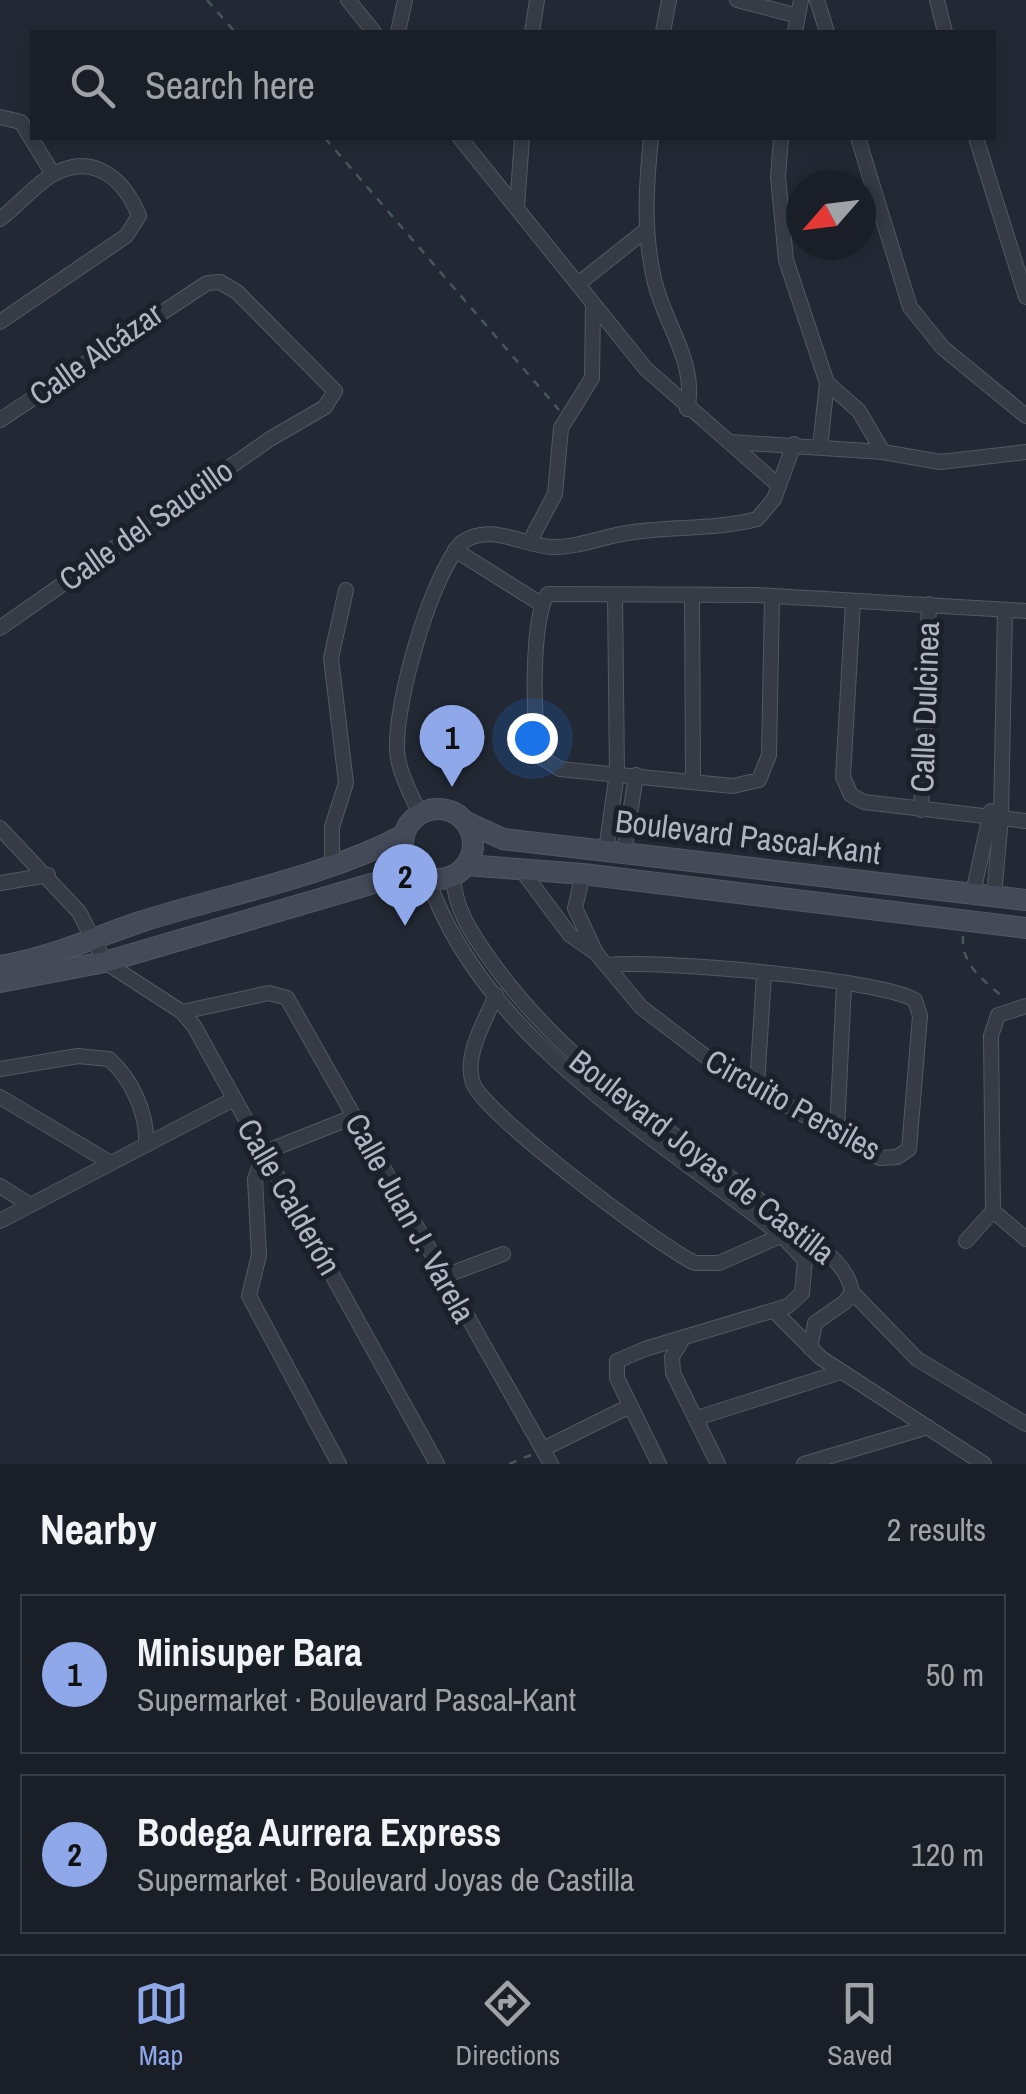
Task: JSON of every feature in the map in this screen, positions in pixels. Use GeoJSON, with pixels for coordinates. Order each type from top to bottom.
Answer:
{"type":"FeatureCollection","features":[{"type":"Feature","properties":{"kind":"street"},"geometry":{"type":"LineString","coordinates":[[348,0],[372,30]]}},
{"type":"Feature","properties":{"kind":"street"},"geometry":{"type":"LineString","coordinates":[[398,30],[405,0]]}},
{"type":"Feature","properties":{"kind":"street"},"geometry":{"type":"LineString","coordinates":[[532,30],[537,0]]}},
{"type":"Feature","properties":{"kind":"street"},"geometry":{"type":"LineString","coordinates":[[663,30],[669,0]]}},
{"type":"Feature","properties":{"kind":"street"},"geometry":{"type":"LineString","coordinates":[[737,0],[798,16]]}},
{"type":"Feature","properties":{"kind":"street"},"geometry":{"type":"LineString","coordinates":[[795,30],[801,0]]}},
{"type":"Feature","properties":{"kind":"street"},"geometry":{"type":"LineString","coordinates":[[817,0],[826,30]]}},
{"type":"Feature","properties":{"kind":"street"},"geometry":{"type":"LineString","coordinates":[[937,0],[945,30]]}},
{"type":"Feature","properties":{"kind":"street"},"geometry":{"type":"LineString","coordinates":[[0,117],[20,122],[30,138]]}},
{"type":"Feature","properties":{"kind":"street"},"geometry":{"type":"LineString","coordinates":[[31,140],[53,174]]}},
{"type":"Feature","properties":{"kind":"street"},"geometry":{"type":"LineString","coordinates":[[462,140],[646,369],[687,409],[777,484]]}},
{"type":"Feature","properties":{"kind":"street"},"geometry":{"type":"LineString","coordinates":[[517,207],[522,140]]}},
{"type":"Feature","properties":{"kind":"street"},"geometry":{"type":"LineString","coordinates":[[651,140],[646,230],[656,286],[689,378],[687,409]]}},
{"type":"Feature","properties":{"kind":"street"},"geometry":{"type":"LineString","coordinates":[[781,140],[778,177],[786,260],[827,383],[820,447]]}},
{"type":"Feature","properties":{"kind":"street"},"geometry":{"type":"LineString","coordinates":[[859,140],[910,307],[943,348],[1026,416]]}},
{"type":"Feature","properties":{"kind":"street"},"geometry":{"type":"LineString","coordinates":[[977,140],[1026,297]]}},
{"type":"Feature","properties":{"kind":"street"},"geometry":{"type":"LineString","coordinates":[[0,219],[53,174],[85,165],[113,176],[139,216],[136,225],[0,322]]}},
{"type":"Feature","properties":{"kind":"street"},"geometry":{"type":"LineString","coordinates":[[578,284],[646,230]]}},
{"type":"Feature","properties":{"kind":"street","name":"Calle del Saucillo"},"geometry":{"type":"LineString","coordinates":[[0,628],[335,396],[330,384],[237,292],[220,282],[192,288]]}},
{"type":"Feature","properties":{"kind":"street","name":"Calle Alcázar"},"geometry":{"type":"LineString","coordinates":[[0,420],[192,288]]}},
{"type":"Feature","properties":{"kind":"street"},"geometry":{"type":"LineString","coordinates":[[530,542],[554,494],[558,440],[566,418],[592,378],[593,304]]}},
{"type":"Feature","properties":{"kind":"street"},"geometry":{"type":"LineString","coordinates":[[827,383],[858,411],[883,452]]}},
{"type":"Feature","properties":{"kind":"street"},"geometry":{"type":"LineString","coordinates":[[730,442],[883,452],[940,462],[1026,452]]}},
{"type":"Feature","properties":{"kind":"street"},"geometry":{"type":"LineString","coordinates":[[419,814],[399,765],[398,733],[432,590],[456,550],[469,537],[485,534],[551,547],[574,546],[624,534],[742,524],[758,519],[767,510],[794,444]]}},
{"type":"Feature","properties":{"kind":"street"},"geometry":{"type":"LineString","coordinates":[[456,550],[542,604]]}},
{"type":"Feature","properties":{"kind":"street"},"geometry":{"type":"LineString","coordinates":[[332,865],[332,827],[346,783],[331,658],[346,590]]}},
{"type":"Feature","properties":{"kind":"street"},"geometry":{"type":"LineString","coordinates":[[772,599],[771,726],[763,774],[742,786],[560,768],[541,757],[537,716],[542,604],[548,594],[692,595],[1026,611]]}},
{"type":"Feature","properties":{"kind":"street"},"geometry":{"type":"LineString","coordinates":[[615,595],[615,851]]}},
{"type":"Feature","properties":{"kind":"street"},"geometry":{"type":"LineString","coordinates":[[692,595],[694,781]]}},
{"type":"Feature","properties":{"kind":"street"},"geometry":{"type":"LineString","coordinates":[[853,602],[843,778],[847,789],[864,802],[1026,821]]}},
{"type":"Feature","properties":{"kind":"street","name":"Calle Dulcinea"},"geometry":{"type":"LineString","coordinates":[[921,810],[929,604]]}},
{"type":"Feature","properties":{"kind":"street"},"geometry":{"type":"LineString","coordinates":[[984,894],[1000,800],[1005,610]]}},
{"type":"Feature","properties":{"kind":"street"},"geometry":{"type":"LineString","coordinates":[[615,851],[636,775]]}},
{"type":"Feature","properties":{"kind":"street"},"geometry":{"type":"LineString","coordinates":[[0,982],[105,962],[421,874],[460,870],[472,851],[466,822],[444,809],[419,814],[404,834],[402,848],[421,874]]}},
{"type":"Feature","properties":{"kind":"street","name":"Boulevard Pascal-Kant"},"geometry":{"type":"LineString","coordinates":[[466,822],[503,839],[1026,900]]}},
{"type":"Feature","properties":{"kind":"street"},"geometry":{"type":"LineString","coordinates":[[0,828],[48,875],[94,939],[105,962]]}},
{"type":"Feature","properties":{"kind":"street"},"geometry":{"type":"LineString","coordinates":[[0,966],[332,865],[404,834]]}},
{"type":"Feature","properties":{"kind":"street"},"geometry":{"type":"LineString","coordinates":[[694,888],[698,863]]}},
{"type":"Feature","properties":{"kind":"street","name":"Boulevard Pascal-Kant"},"geometry":{"type":"LineString","coordinates":[[460,870],[520,868],[582,874],[1026,928]]}},
{"type":"Feature","properties":{"kind":"street","name":"Circuito Persiles"},"geometry":{"type":"LineString","coordinates":[[520,868],[570,935],[608,965],[641,1007],[692,1048],[880,1158],[897,1157],[909,1149],[920,1016],[918,1004],[906,994],[635,962],[608,965]]}},
{"type":"Feature","properties":{"kind":"street","name":"Boulevard Joyas de Castilla"},"geometry":{"type":"LineString","coordinates":[[460,870],[460,913],[508,986],[562,1047],[612,1092],[788,1232],[805,1260],[802,1292],[775,1312]]}},
{"type":"Feature","properties":{"kind":"street","name":"Boulevard Joyas de Castilla"},"geometry":{"type":"LineString","coordinates":[[421,874],[439,911],[496,995],[578,1079],[788,1232],[840,1264],[852,1292],[917,1359],[1026,1424]]}},
{"type":"Feature","properties":{"kind":"street","name":"Circuito Persiles"},"geometry":{"type":"LineString","coordinates":[[582,874],[574,908],[596,953]]}},
{"type":"Feature","properties":{"kind":"street"},"geometry":{"type":"LineString","coordinates":[[0,883],[48,875]]}},
{"type":"Feature","properties":{"kind":"street","name":"Calle Calderón"},"geometry":{"type":"LineString","coordinates":[[105,962],[182,1012],[204,1042],[436,1464]]}},
{"type":"Feature","properties":{"kind":"street"},"geometry":{"type":"LineString","coordinates":[[757,1085],[764,975]]}},
{"type":"Feature","properties":{"kind":"street"},"geometry":{"type":"LineString","coordinates":[[836,1130],[844,985]]}},
{"type":"Feature","properties":{"kind":"street","name":"Calle Juan J. Varela"},"geometry":{"type":"LineString","coordinates":[[182,1012],[277,992],[287,998],[442,1278],[551,1464]]}},
{"type":"Feature","properties":{"kind":"street"},"geometry":{"type":"LineString","coordinates":[[496,995],[475,1047],[473,1084],[485,1101],[529,1141],[695,1263],[719,1263],[788,1232]]}},
{"type":"Feature","properties":{"kind":"street"},"geometry":{"type":"LineString","coordinates":[[966,1241],[993,1211],[992,1036],[998,1015],[1020,1007]]}},
{"type":"Feature","properties":{"kind":"street"},"geometry":{"type":"LineString","coordinates":[[0,1068],[78,1056],[109,1059],[128,1083],[144,1117],[146,1146]]}},
{"type":"Feature","properties":{"kind":"street"},"geometry":{"type":"LineString","coordinates":[[0,1097],[108,1162]]}},
{"type":"Feature","properties":{"kind":"street"},"geometry":{"type":"LineString","coordinates":[[0,1221],[234,1100]]}},
{"type":"Feature","properties":{"kind":"street"},"geometry":{"type":"LineString","coordinates":[[338,1464],[248,1296],[259,1255],[253,1194],[264,1152],[353,1117]]}},
{"type":"Feature","properties":{"kind":"street"},"geometry":{"type":"LineString","coordinates":[[0,1186],[30,1205]]}},
{"type":"Feature","properties":{"kind":"street"},"geometry":{"type":"LineString","coordinates":[[993,1211],[1026,1239]]}},
{"type":"Feature","properties":{"kind":"street"},"geometry":{"type":"LineString","coordinates":[[442,1278],[503,1254]]}},
{"type":"Feature","properties":{"kind":"street"},"geometry":{"type":"LineString","coordinates":[[810,1348],[815,1323],[845,1302],[852,1292]]}},
{"type":"Feature","properties":{"kind":"street"},"geometry":{"type":"LineString","coordinates":[[659,1464],[615,1368],[628,1354],[775,1312],[810,1348],[841,1372],[984,1464]]}},
{"type":"Feature","properties":{"kind":"street"},"geometry":{"type":"LineString","coordinates":[[682,1340],[671,1365],[718,1464]]}},
{"type":"Feature","properties":{"kind":"street"},"geometry":{"type":"LineString","coordinates":[[696,1418],[841,1372]]}},
{"type":"Feature","properties":{"kind":"street"},"geometry":{"type":"LineString","coordinates":[[543,1449],[630,1406]]}},
{"type":"Feature","properties":{"kind":"street"},"geometry":{"type":"LineString","coordinates":[[804,1464],[928,1427]]}},
{"type":"Feature","properties":{"kind":"path"},"geometry":{"type":"LineString","coordinates":[[207,0],[233,30]]}},
{"type":"Feature","properties":{"kind":"path"},"geometry":{"type":"LineString","coordinates":[[327,140],[566,418]]}},
{"type":"Feature","properties":{"kind":"path"},"geometry":{"type":"LineString","coordinates":[[964,920],[965,958],[1020,1007]]}},
{"type":"Feature","properties":{"kind":"path"},"geometry":{"type":"LineString","coordinates":[[509,1464],[543,1449]]}},
{"type":"Feature","properties":{"kind":"place","name":"Minisuper Bara"},"geometry":{"type":"Point","coordinates":[452,787]}},
{"type":"Feature","properties":{"kind":"place","name":"Bodega Aurrera Express"},"geometry":{"type":"Point","coordinates":[405,926]}}]}
